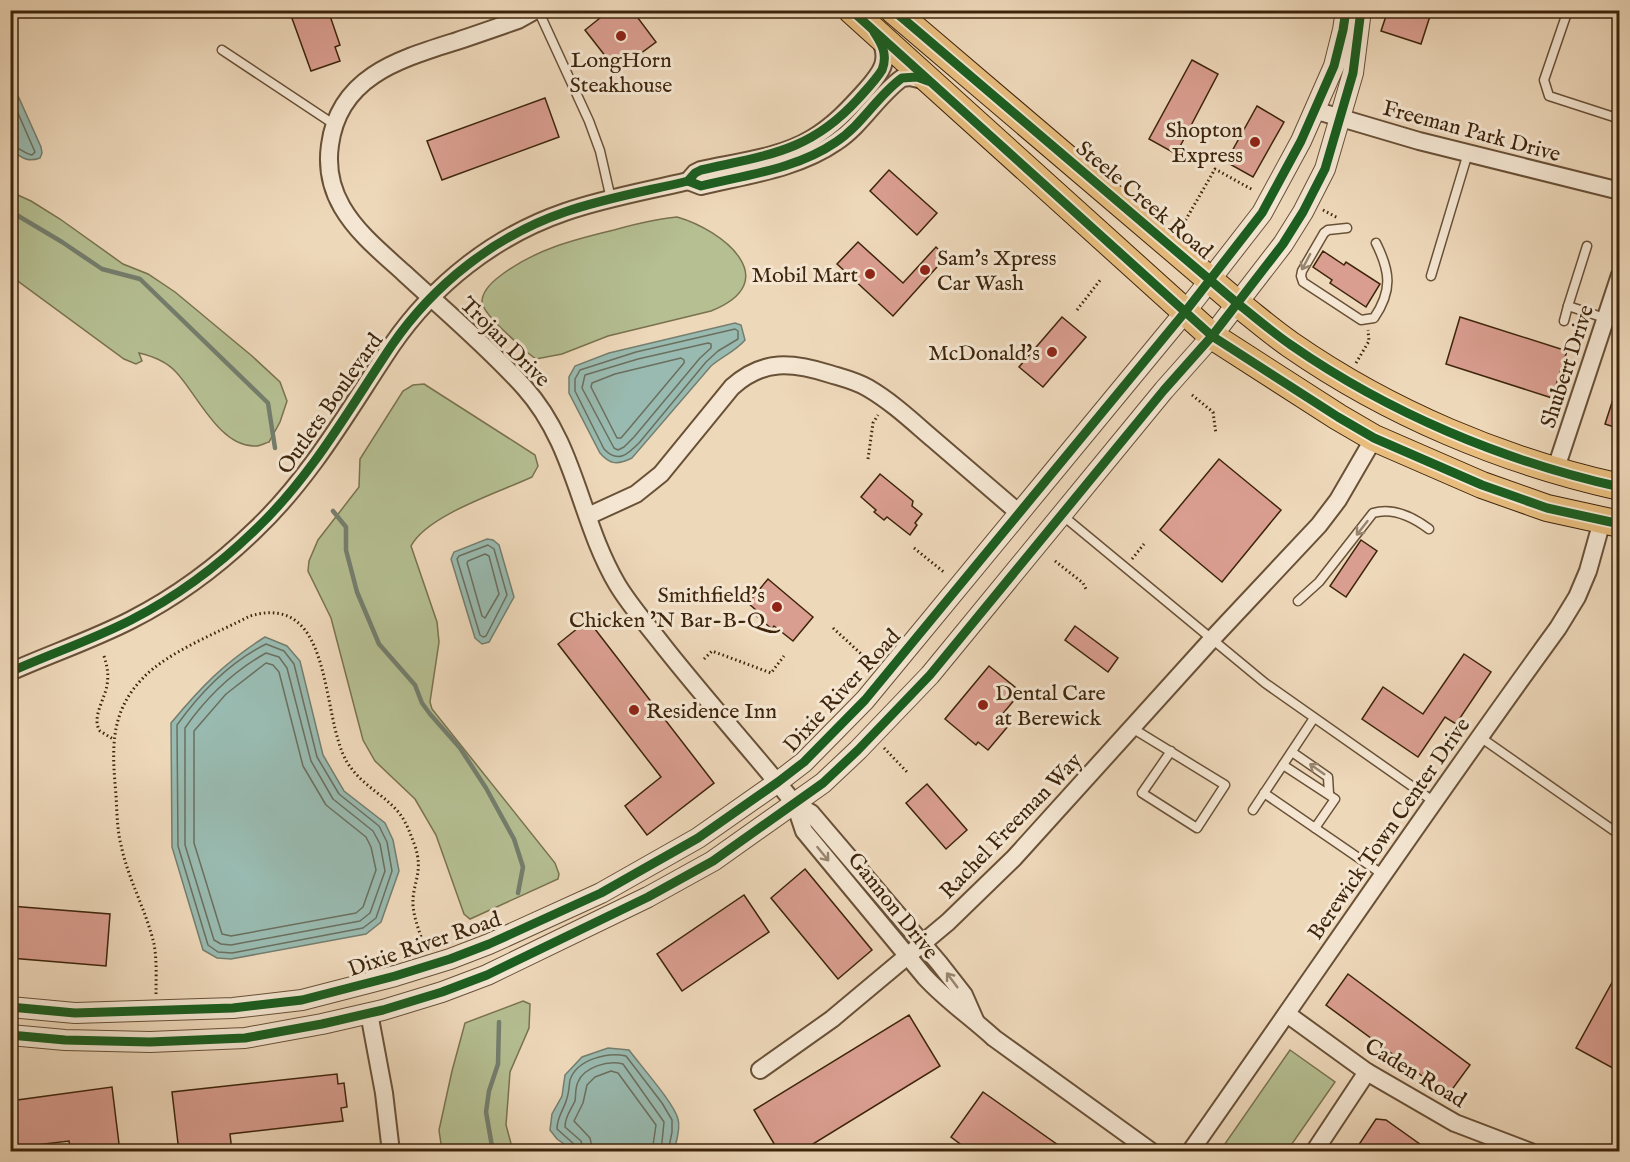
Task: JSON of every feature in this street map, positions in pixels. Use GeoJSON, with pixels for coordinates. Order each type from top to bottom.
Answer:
{"type":"FeatureCollection","features":[{"type":"Feature","properties":{"kind":"main road","name":"Steele Creek Road"},"geometry":{"type":"LineString","coordinates":[[851,10],[887,15],[1237,303],[1291,345],[1360,389],[1412,415],[1508,456],[1555,471],[1620,487]]}},
{"type":"Feature","properties":{"kind":"main road","name":"Steele Creek Road"},"geometry":{"type":"LineString","coordinates":[[887,15],[929,82],[1212,336],[1374,438],[1482,485],[1546,508],[1614,517]]}},
{"type":"Feature","properties":{"kind":"street","name":"Trojan Drive"},"geometry":{"type":"LineString","coordinates":[[537,10],[518,20],[397,62],[379,71],[354,91],[335,125],[330,143],[332,182],[342,207],[356,227],[522,386],[544,413],[559,438],[588,516],[617,584],[677,662],[787,794]]}},
{"type":"Feature","properties":{"kind":"street","name":"Dixie River Road"},"geometry":{"type":"LineString","coordinates":[[10,1035],[65,1040],[150,1042],[245,1038],[369,1013],[442,992],[487,975],[638,902],[713,861],[787,794],[804,762],[865,700],[1185,312],[1262,213],[1286,172],[1334,66],[1344,30],[1346,10]]}},
{"type":"Feature","properties":{"kind":"street","name":"Dixie River Road"},"geometry":{"type":"LineString","coordinates":[[10,1007],[75,1013],[233,1008],[302,1000],[395,976],[489,944],[601,892],[699,838],[787,794],[823,783],[930,675],[1172,381],[1212,336],[1283,244],[1303,212],[1325,169],[1353,72],[1361,10]]}},
{"type":"Feature","properties":{"kind":"street","name":"Outlets Boulevard"},"geometry":{"type":"LineString","coordinates":[[688,181],[701,170],[798,145],[831,125],[847,111],[882,70],[885,63],[887,15]]}},
{"type":"Feature","properties":{"kind":"street","name":"Outlets Boulevard"},"geometry":{"type":"LineString","coordinates":[[10,672],[132,619],[193,581],[234,550],[302,480],[393,344],[430,298],[458,273],[504,240],[558,214],[611,199],[688,181],[701,186],[799,161],[837,142],[856,126],[902,78],[917,77],[929,82]]}},
{"type":"Feature","properties":{"kind":"street","name":"Freeman Park Drive"},"geometry":{"type":"LineString","coordinates":[[1314,110],[1468,153],[1620,191]]}},
{"type":"Feature","properties":{"kind":"street","name":"Shubert Drive"},"geometry":{"type":"LineString","coordinates":[[1555,471],[1612,320],[1620,275]]}},
{"type":"Feature","properties":{"kind":"street"},"geometry":{"type":"LineString","coordinates":[[588,516],[636,494],[661,474],[732,387],[755,371],[778,365],[791,365],[826,372],[867,387],[903,414],[1019,513]]}},
{"type":"Feature","properties":{"kind":"street","name":"Rachel Freeman Way"},"geometry":{"type":"LineString","coordinates":[[760,1070],[832,1019],[948,922],[1014,858],[1324,518],[1338,500],[1374,438]]}},
{"type":"Feature","properties":{"kind":"street","name":"Berewick Town Center Drive"},"geometry":{"type":"LineString","coordinates":[[1190,1152],[1433,801],[1558,628],[1577,597],[1614,517]]}},
{"type":"Feature","properties":{"kind":"street","name":"Gannon Drive"},"geometry":{"type":"LineString","coordinates":[[787,794],[812,813],[923,943],[964,995],[975,1021]]}},
{"type":"Feature","properties":{"kind":"street","name":"Gannon Drive"},"geometry":{"type":"LineString","coordinates":[[787,794],[804,831],[944,998],[994,1038],[1152,1152]]}},
{"type":"Feature","properties":{"kind":"street"},"geometry":{"type":"LineString","coordinates":[[369,1013],[384,1093],[391,1152]]}},
{"type":"Feature","properties":{"kind":"street","name":"Caden Road"},"geometry":{"type":"LineString","coordinates":[[1287,1014],[1367,1072],[1455,1123],[1531,1152]]}},
{"type":"Feature","properties":{"kind":"street"},"geometry":{"type":"LineString","coordinates":[[1314,1152],[1367,1072]]}},
{"type":"Feature","properties":{"kind":"lane"},"geometry":{"type":"LineString","coordinates":[[537,10],[589,122],[600,151],[611,199]]}},
{"type":"Feature","properties":{"kind":"lane"},"geometry":{"type":"LineString","coordinates":[[1568,10],[1544,80],[1549,96],[1620,119]]}},
{"type":"Feature","properties":{"kind":"lane"},"geometry":{"type":"LineString","coordinates":[[222,50],[335,125]]}},
{"type":"Feature","properties":{"kind":"lane"},"geometry":{"type":"LineString","coordinates":[[1431,276],[1468,153]]}},
{"type":"Feature","properties":{"kind":"lane"},"geometry":{"type":"LineString","coordinates":[[1347,228],[1329,230],[1324,233],[1301,276],[1303,282],[1358,319],[1371,320],[1377,314],[1387,288],[1389,278],[1385,261],[1376,243]]}},
{"type":"Feature","properties":{"kind":"lane"},"geometry":{"type":"LineString","coordinates":[[1564,321],[1587,246]]}},
{"type":"Feature","properties":{"kind":"lane"},"geometry":{"type":"LineString","coordinates":[[1568,306],[1612,320]]}},
{"type":"Feature","properties":{"kind":"lane"},"geometry":{"type":"LineString","coordinates":[[1298,601],[1319,582],[1373,513],[1382,510],[1395,511],[1417,520],[1429,529]]}},
{"type":"Feature","properties":{"kind":"lane"},"geometry":{"type":"LineString","coordinates":[[1062,515],[1265,683],[1433,801]]}},
{"type":"Feature","properties":{"kind":"lane"},"geometry":{"type":"LineString","coordinates":[[1252,810],[1314,718]]}},
{"type":"Feature","properties":{"kind":"lane"},"geometry":{"type":"LineString","coordinates":[[1132,728],[1171,751],[1225,784],[1197,828],[1143,794],[1171,751]]}},
{"type":"Feature","properties":{"kind":"lane"},"geometry":{"type":"LineString","coordinates":[[1480,737],[1620,835]]}},
{"type":"Feature","properties":{"kind":"lane"},"geometry":{"type":"LineString","coordinates":[[1292,752],[1328,777],[1329,794]]}},
{"type":"Feature","properties":{"kind":"lane"},"geometry":{"type":"LineString","coordinates":[[1283,765],[1335,799],[1316,828]]}},
{"type":"Feature","properties":{"kind":"lane"},"geometry":{"type":"LineString","coordinates":[[1264,793],[1382,874]]}},
{"type":"Feature","properties":{"kind":"path"},"geometry":{"type":"LineString","coordinates":[[1178,232],[1215,169],[1253,190]]}},
{"type":"Feature","properties":{"kind":"path"},"geometry":{"type":"LineString","coordinates":[[1321,210],[1339,218]]}},
{"type":"Feature","properties":{"kind":"path"},"geometry":{"type":"LineString","coordinates":[[1077,310],[1101,279]]}},
{"type":"Feature","properties":{"kind":"path"},"geometry":{"type":"LineString","coordinates":[[1356,363],[1369,341],[1367,320]]}},
{"type":"Feature","properties":{"kind":"path"},"geometry":{"type":"LineString","coordinates":[[1192,395],[1213,412],[1216,434]]}},
{"type":"Feature","properties":{"kind":"path"},"geometry":{"type":"LineString","coordinates":[[868,459],[873,423],[878,415]]}},
{"type":"Feature","properties":{"kind":"path"},"geometry":{"type":"LineString","coordinates":[[1131,560],[1144,544]]}},
{"type":"Feature","properties":{"kind":"path"},"geometry":{"type":"LineString","coordinates":[[914,548],[945,573]]}},
{"type":"Feature","properties":{"kind":"path"},"geometry":{"type":"LineString","coordinates":[[1054,561],[1083,583],[1086,591]]}},
{"type":"Feature","properties":{"kind":"path"},"geometry":{"type":"LineString","coordinates":[[156,995],[155,948],[121,845],[113,739],[124,705],[136,686],[153,669],[250,616],[260,613],[285,615],[299,623],[312,638],[334,728],[343,754],[356,774],[394,808],[408,829],[418,861],[418,879],[413,907],[425,949]]}},
{"type":"Feature","properties":{"kind":"path"},"geometry":{"type":"LineString","coordinates":[[833,628],[870,662]]}},
{"type":"Feature","properties":{"kind":"path"},"geometry":{"type":"LineString","coordinates":[[704,659],[712,651],[771,673],[784,656]]}},
{"type":"Feature","properties":{"kind":"path"},"geometry":{"type":"LineString","coordinates":[[104,656],[108,667],[108,677],[96,722],[100,731],[113,739]]}},
{"type":"Feature","properties":{"kind":"path"},"geometry":{"type":"LineString","coordinates":[[884,748],[908,773]]}},
{"type":"Feature","properties":{"kind":"green space"},"geometry":{"type":"Polygon","coordinates":[[[11,192],[60,219],[123,264],[148,274],[175,292],[280,382],[287,401],[280,422],[269,442],[256,446],[243,444],[231,438],[210,418],[184,382],[168,365],[154,357],[139,353],[142,361],[136,364],[124,359],[11,276],[11,192]]]}},
{"type":"Feature","properties":{"kind":"green space"},"geometry":{"type":"Polygon","coordinates":[[[677,217],[712,233],[728,245],[739,258],[745,272],[744,285],[733,299],[711,311],[608,336],[562,354],[536,359],[502,329],[484,308],[482,298],[491,284],[526,259],[568,242],[645,222],[677,217]]]}},
{"type":"Feature","properties":{"kind":"green space"},"geometry":{"type":"Polygon","coordinates":[[[424,384],[535,455],[538,466],[532,477],[448,514],[432,524],[419,535],[411,546],[437,622],[439,642],[430,702],[432,709],[555,863],[559,874],[558,879],[470,919],[464,914],[436,835],[415,799],[375,761],[363,740],[331,618],[308,571],[309,561],[318,540],[359,487],[360,459],[403,391],[413,385],[424,384]]]}},
{"type":"Feature","properties":{"kind":"green space"},"geometry":{"type":"Polygon","coordinates":[[[523,1001],[530,1004],[529,1028],[510,1072],[506,1125],[513,1151],[442,1151],[439,1130],[465,1023],[523,1001]]]}},
{"type":"Feature","properties":{"kind":"green space"},"geometry":{"type":"Polygon","coordinates":[[[1290,1050],[1335,1082],[1287,1151],[1220,1151],[1290,1050]]]}},
{"type":"Feature","properties":{"kind":"water"},"geometry":{"type":"Polygon","coordinates":[[[11,82],[41,147],[40,158],[28,160],[11,150],[11,82]]]}},
{"type":"Feature","properties":{"kind":"water"},"geometry":{"type":"Polygon","coordinates":[[[735,323],[741,325],[745,340],[711,366],[632,458],[614,463],[607,460],[600,453],[569,393],[569,377],[575,366],[609,353],[735,323]]]}},
{"type":"Feature","properties":{"kind":"water"},"geometry":{"type":"Polygon","coordinates":[[[487,539],[499,545],[514,597],[489,642],[482,644],[475,638],[451,559],[454,552],[487,539]]]}},
{"type":"Feature","properties":{"kind":"water"},"geometry":{"type":"Polygon","coordinates":[[[265,637],[287,646],[300,661],[323,755],[344,791],[385,823],[393,840],[399,871],[381,922],[366,934],[231,959],[217,958],[203,950],[172,847],[171,723],[214,676],[265,637]]]}},
{"type":"Feature","properties":{"kind":"water"},"geometry":{"type":"Polygon","coordinates":[[[608,1048],[629,1050],[670,1104],[679,1123],[674,1151],[574,1151],[557,1139],[550,1130],[552,1114],[562,1096],[565,1075],[582,1057],[608,1048]]]}},
{"type":"Feature","properties":{"kind":"building"},"geometry":{"type":"Polygon","coordinates":[[[289,10],[328,10],[340,45],[335,47],[340,61],[311,71],[289,10]]]}},
{"type":"Feature","properties":{"kind":"building","name":"LongHorn Steakhouse"},"geometry":{"type":"Polygon","coordinates":[[[610,10],[632,10],[656,42],[617,71],[585,30],[610,10]]]}},
{"type":"Feature","properties":{"kind":"building"},"geometry":{"type":"Polygon","coordinates":[[[1388,10],[1432,10],[1421,44],[1381,31],[1388,10]]]}},
{"type":"Feature","properties":{"kind":"building"},"geometry":{"type":"Polygon","coordinates":[[[1192,60],[1218,74],[1176,154],[1149,139],[1192,60]]]}},
{"type":"Feature","properties":{"kind":"building"},"geometry":{"type":"Polygon","coordinates":[[[545,98],[559,137],[442,180],[427,141],[545,98]]]}},
{"type":"Feature","properties":{"kind":"building","name":"Shopton Express"},"geometry":{"type":"Polygon","coordinates":[[[1257,106],[1284,122],[1253,177],[1226,162],[1257,106]]]}},
{"type":"Feature","properties":{"kind":"building"},"geometry":{"type":"Polygon","coordinates":[[[889,170],[937,213],[917,235],[870,191],[889,170]]]}},
{"type":"Feature","properties":{"kind":"building","name":"Mobil Mart"},"geometry":{"type":"Polygon","coordinates":[[[858,242],[903,283],[936,247],[946,257],[893,316],[837,264],[858,242]]]}},
{"type":"Feature","properties":{"kind":"building"},"geometry":{"type":"Polygon","coordinates":[[[1323,251],[1344,265],[1346,262],[1380,284],[1366,307],[1330,283],[1332,280],[1313,267],[1323,251]]]}},
{"type":"Feature","properties":{"kind":"building","name":"McDonald's"},"geometry":{"type":"Polygon","coordinates":[[[1062,317],[1086,337],[1043,387],[1019,367],[1062,317]]]}},
{"type":"Feature","properties":{"kind":"building"},"geometry":{"type":"Polygon","coordinates":[[[1460,317],[1567,351],[1552,398],[1446,364],[1460,317]]]}},
{"type":"Feature","properties":{"kind":"building"},"geometry":{"type":"Polygon","coordinates":[[[1617,387],[1620,387],[1620,429],[1605,424],[1617,387]]]}},
{"type":"Feature","properties":{"kind":"building"},"geometry":{"type":"Polygon","coordinates":[[[1219,459],[1281,510],[1222,582],[1160,530],[1219,459]]]}},
{"type":"Feature","properties":{"kind":"building"},"geometry":{"type":"Polygon","coordinates":[[[880,474],[913,501],[912,506],[922,514],[910,535],[887,517],[884,520],[861,497],[880,474]]]}},
{"type":"Feature","properties":{"kind":"building"},"geometry":{"type":"Polygon","coordinates":[[[1361,540],[1377,551],[1346,597],[1330,586],[1361,540]]]}},
{"type":"Feature","properties":{"kind":"building","name":"Smithfield's Chicken 'N Bar-B-Q"},"geometry":{"type":"Polygon","coordinates":[[[768,579],[813,617],[793,641],[774,626],[772,629],[754,614],[757,611],[748,603],[768,579]]]}},
{"type":"Feature","properties":{"kind":"building","name":"Residence Inn"},"geometry":{"type":"Polygon","coordinates":[[[588,620],[714,783],[647,835],[625,806],[661,777],[558,644],[588,620]]]}},
{"type":"Feature","properties":{"kind":"building"},"geometry":{"type":"Polygon","coordinates":[[[1075,626],[1118,658],[1108,672],[1065,640],[1075,626]]]}},
{"type":"Feature","properties":{"kind":"building"},"geometry":{"type":"Polygon","coordinates":[[[1464,654],[1491,672],[1456,724],[1445,717],[1418,757],[1362,719],[1383,687],[1423,714],[1464,654]]]}},
{"type":"Feature","properties":{"kind":"building","name":"Dental Care at Berewick"},"geometry":{"type":"Polygon","coordinates":[[[989,666],[1021,692],[1000,717],[1009,725],[988,750],[978,742],[976,745],[945,719],[989,666]]]}},
{"type":"Feature","properties":{"kind":"building"},"geometry":{"type":"Polygon","coordinates":[[[927,784],[967,830],[946,849],[906,803],[927,784]]]}},
{"type":"Feature","properties":{"kind":"building"},"geometry":{"type":"Polygon","coordinates":[[[805,869],[872,950],[838,979],[771,898],[805,869]]]}},
{"type":"Feature","properties":{"kind":"building"},"geometry":{"type":"Polygon","coordinates":[[[744,895],[769,932],[682,991],[657,954],[744,895]]]}},
{"type":"Feature","properties":{"kind":"building"},"geometry":{"type":"Polygon","coordinates":[[[10,906],[110,914],[106,966],[10,958],[10,906]]]}},
{"type":"Feature","properties":{"kind":"building"},"geometry":{"type":"Polygon","coordinates":[[[1620,968],[1620,1072],[1576,1048],[1620,968]]]}},
{"type":"Feature","properties":{"kind":"building"},"geometry":{"type":"Polygon","coordinates":[[[1348,974],[1470,1065],[1448,1095],[1326,1005],[1348,974]]]}},
{"type":"Feature","properties":{"kind":"building"},"geometry":{"type":"Polygon","coordinates":[[[909,1015],[940,1066],[800,1152],[779,1152],[754,1110],[909,1015]]]}},
{"type":"Feature","properties":{"kind":"building"},"geometry":{"type":"Polygon","coordinates":[[[337,1074],[338,1084],[344,1083],[347,1107],[341,1108],[343,1121],[230,1134],[232,1152],[179,1152],[172,1092],[337,1074]]]}},
{"type":"Feature","properties":{"kind":"building"},"geometry":{"type":"Polygon","coordinates":[[[112,1087],[120,1152],[71,1152],[69,1141],[10,1148],[10,1101],[112,1087]]]}},
{"type":"Feature","properties":{"kind":"building"},"geometry":{"type":"Polygon","coordinates":[[[983,1092],[1068,1152],[971,1152],[951,1137],[983,1092]]]}},
{"type":"Feature","properties":{"kind":"building"},"geometry":{"type":"Polygon","coordinates":[[[1376,1119],[1386,1120],[1431,1152],[1354,1152],[1376,1119]]]}},
{"type":"Feature","properties":{"kind":"waterway"},"geometry":{"type":"LineString","coordinates":[[10,211],[102,269],[140,279],[268,403],[275,448]]}},
{"type":"Feature","properties":{"kind":"waterway"},"geometry":{"type":"LineString","coordinates":[[333,511],[346,527],[346,550],[357,592],[379,644],[415,685],[422,703],[460,748],[486,788],[514,839],[523,867],[518,893]]}},
{"type":"Feature","properties":{"kind":"waterway"},"geometry":{"type":"LineString","coordinates":[[493,1152],[486,1112],[489,1091],[498,1064],[499,1022]]}},
{"type":"Feature","properties":{"kind":"cycle path"},"geometry":{"type":"LineString","coordinates":[[851,10],[1212,336],[1374,438],[1482,485],[1547,508],[1620,524]]}},
{"type":"Feature","properties":{"kind":"cycle path"},"geometry":{"type":"LineString","coordinates":[[893,10],[1237,303],[1270,330],[1328,370],[1407,413],[1490,449],[1620,487]]}},
{"type":"Feature","properties":{"kind":"cycle path"},"geometry":{"type":"LineString","coordinates":[[10,1007],[75,1013],[233,1008],[302,1000],[395,976],[489,944],[601,893],[698,838],[778,782],[804,762],[865,700],[1185,312],[1262,213],[1301,141],[1334,66],[1346,10]]}},
{"type":"Feature","properties":{"kind":"cycle path"},"geometry":{"type":"LineString","coordinates":[[10,1035],[65,1040],[150,1042],[245,1038],[383,1010],[442,992],[487,975],[648,897],[713,861],[823,783],[930,675],[1164,390],[1212,336],[1283,244],[1303,212],[1325,169],[1353,73],[1361,10]]}},
{"type":"Feature","properties":{"kind":"cycle path"},"geometry":{"type":"LineString","coordinates":[[10,672],[101,634],[148,611],[196,580],[241,543],[275,509],[312,465],[409,323],[447,282],[468,265],[514,234],[565,212],[688,181],[701,170],[767,155],[805,141],[840,117],[882,70],[883,50],[874,32]]}},
{"type":"Feature","properties":{"kind":"cycle path"},"geometry":{"type":"LineString","coordinates":[[688,181],[701,186],[771,170],[805,159],[845,135],[902,78],[917,77],[928,81]]}},
{"type":"Feature","properties":{"kind":"place","name":"LongHorn Steakhouse"},"geometry":{"type":"Point","coordinates":[621,36]}},
{"type":"Feature","properties":{"kind":"place","name":"Shopton Express"},"geometry":{"type":"Point","coordinates":[1255,142]}},
{"type":"Feature","properties":{"kind":"place","name":"Sam's Xpress Car Wash"},"geometry":{"type":"Point","coordinates":[925,270]}},
{"type":"Feature","properties":{"kind":"place","name":"Mobil Mart"},"geometry":{"type":"Point","coordinates":[870,274]}},
{"type":"Feature","properties":{"kind":"place","name":"McDonald's"},"geometry":{"type":"Point","coordinates":[1052,352]}},
{"type":"Feature","properties":{"kind":"place","name":"Smithfield's Chicken 'N Bar-B-Q"},"geometry":{"type":"Point","coordinates":[777,607]}},
{"type":"Feature","properties":{"kind":"place","name":"Dental Care at Berewick"},"geometry":{"type":"Point","coordinates":[983,705]}},
{"type":"Feature","properties":{"kind":"place","name":"Residence Inn"},"geometry":{"type":"Point","coordinates":[634,710]}}]}
